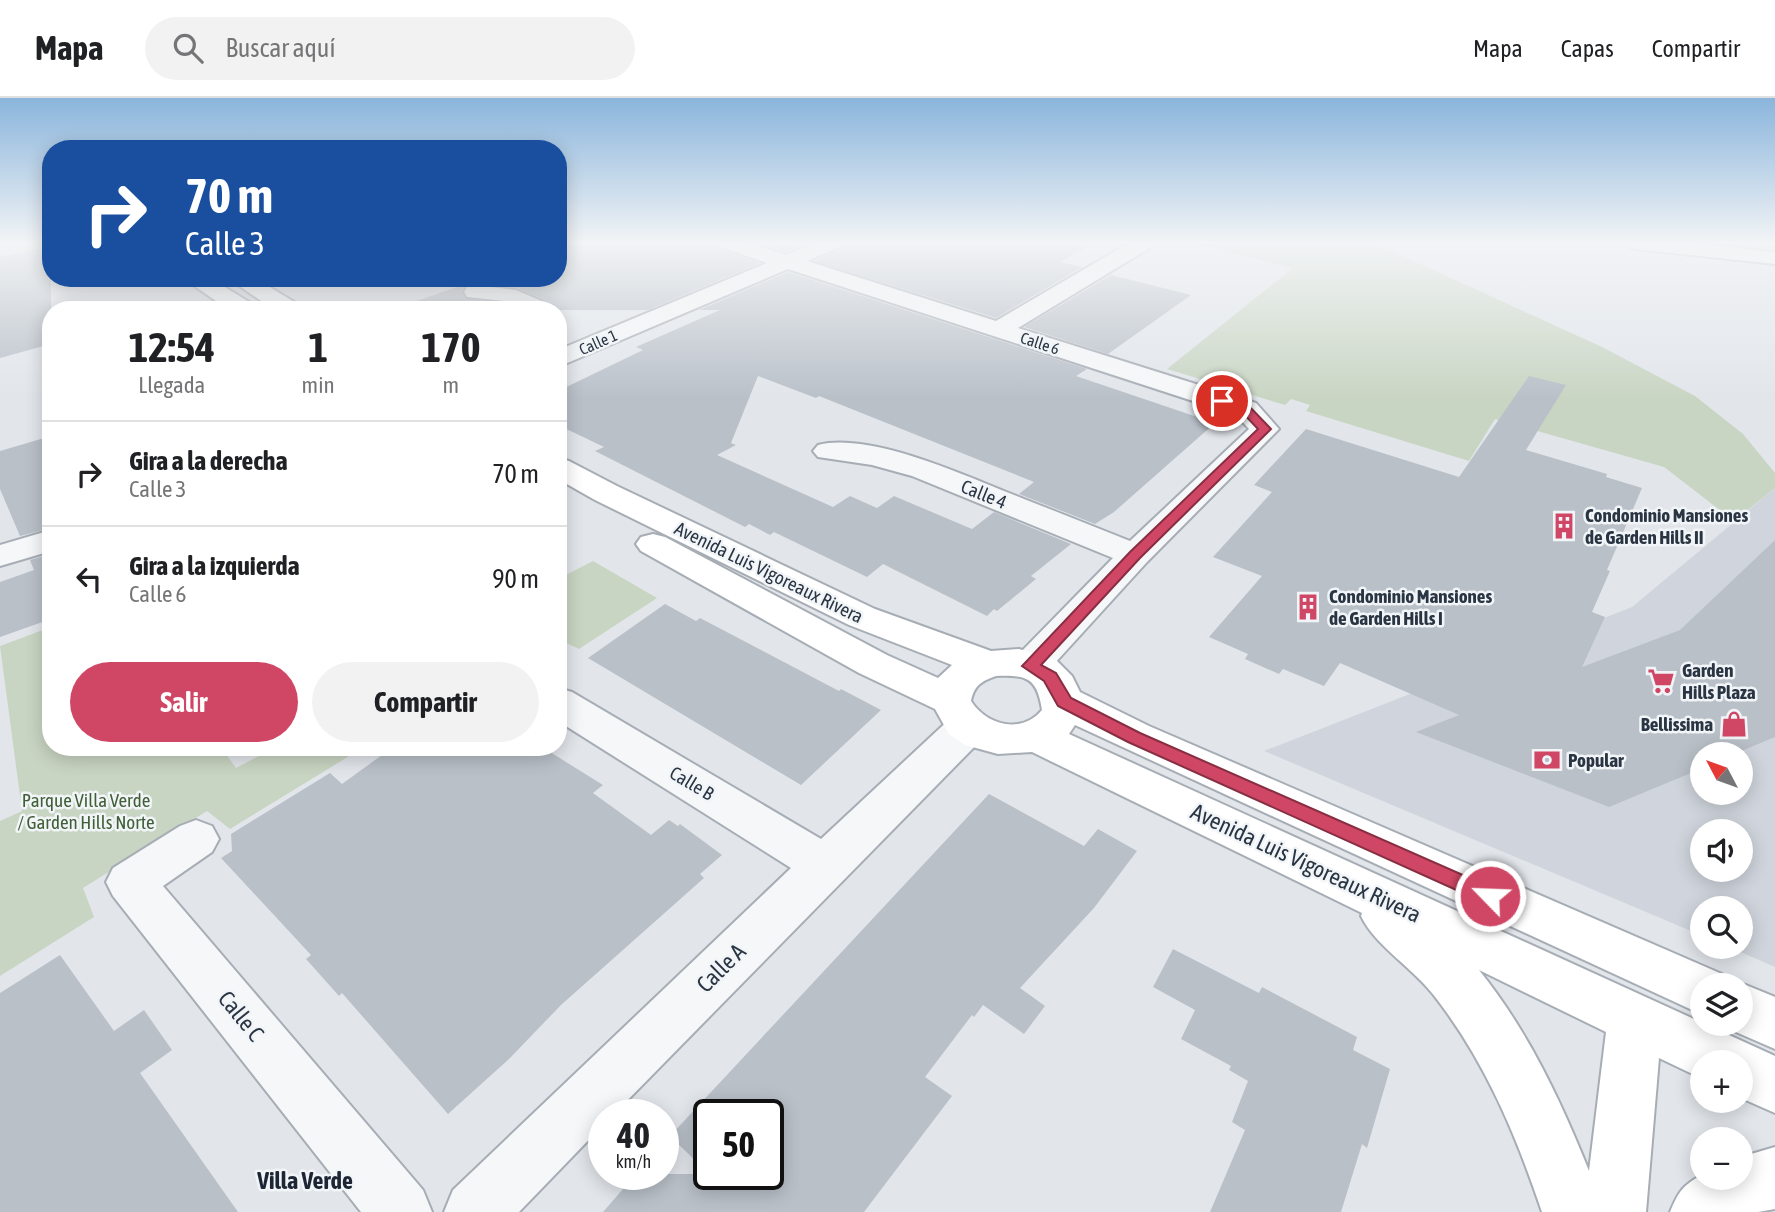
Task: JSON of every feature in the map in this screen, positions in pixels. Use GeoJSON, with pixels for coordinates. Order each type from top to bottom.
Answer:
{"type":"FeatureCollection","features":[{"type":"Feature","properties":{"kind":"main road","name":"Avenida Luis Vigoreaux Rivera"},"geometry":{"type":"LineString","coordinates":[[567,472],[862,617],[985,663],[1008,662],[1030,666]]}},
{"type":"Feature","properties":{"kind":"main road","name":"Avenida Luis Vigoreaux Rivera"},"geometry":{"type":"LineString","coordinates":[[567,500],[716,577],[960,713],[1000,739],[1019,740],[1050,719],[1331,875],[1702,1050]]}},
{"type":"Feature","properties":{"kind":"main road"},"geometry":{"type":"LineString","coordinates":[[960,713],[952,688],[960,677],[985,663]]}},
{"type":"Feature","properties":{"kind":"main road"},"geometry":{"type":"LineString","coordinates":[[1030,666],[1050,677],[1061,693],[1050,719],[1134,737],[1690,985]]}},
{"type":"Feature","properties":{"kind":"main road"},"geometry":{"type":"LineString","coordinates":[[1331,875],[1412,935],[1451,974],[1485,1017],[1518,1074],[1545,1132],[1573,1212]]}},
{"type":"Feature","properties":{"kind":"main road"},"geometry":{"type":"LineString","coordinates":[[1753,1013],[1775,1023]]}},
{"type":"Feature","properties":{"kind":"main road"},"geometry":{"type":"LineString","coordinates":[[1615,1212],[1635,1018]]}},
{"type":"Feature","properties":{"kind":"main road"},"geometry":{"type":"LineString","coordinates":[[1753,1075],[1775,1085]]}},
{"type":"Feature","properties":{"kind":"main road"},"geometry":{"type":"LineString","coordinates":[[1701,1212],[1714,1201],[1759,1180],[1775,1178]]}},
{"type":"Feature","properties":{"kind":"street","name":"Calle 1"},"geometry":{"type":"LineString","coordinates":[[567,355],[708,295]]}},
{"type":"Feature","properties":{"kind":"street","name":"Calle 6"},"geometry":{"type":"LineString","coordinates":[[893,295],[1246,409],[1265,429],[1135,555]]}},
{"type":"Feature","properties":{"kind":"street"},"geometry":{"type":"LineString","coordinates":[[999,329],[1056,295]]}},
{"type":"Feature","properties":{"kind":"street"},"geometry":{"type":"LineString","coordinates":[[571,321],[610,337]]}},
{"type":"Feature","properties":{"kind":"street","name":"Calle 4"},"geometry":{"type":"LineString","coordinates":[[828,451],[874,456],[923,470],[1135,555]]}},
{"type":"Feature","properties":{"kind":"street"},"geometry":{"type":"LineString","coordinates":[[0,556],[42,543]]}},
{"type":"Feature","properties":{"kind":"street"},"geometry":{"type":"LineString","coordinates":[[1030,666],[1135,555]]}},
{"type":"Feature","properties":{"kind":"street","name":"Calle B"},"geometry":{"type":"LineString","coordinates":[[567,707],[825,864]]}},
{"type":"Feature","properties":{"kind":"street","name":"Calle A"},"geometry":{"type":"LineString","coordinates":[[475,1212],[825,864],[960,713]]}},
{"type":"Feature","properties":{"kind":"street","name":"Calle C"},"geometry":{"type":"LineString","coordinates":[[197,839],[130,882],[401,1212]]}},
{"type":"Feature","properties":{"kind":"shaded area"},"geometry":{"type":"Polygon","coordinates":[[[1775,488],[1775,967],[1753,957],[1753,896],[1690,896],[1690,931],[1264,751],[1632,607],[1775,488]]]}},
{"type":"Feature","properties":{"kind":"green space"},"geometry":{"type":"Polygon","coordinates":[[[1259,295],[1488,295],[1602,347],[1695,396],[1743,434],[1775,473],[1775,488],[1734,521],[1664,467],[1495,419],[1469,461],[1306,411],[1310,405],[1291,399],[1285,405],[1167,369],[1259,295]]]}},
{"type":"Feature","properties":{"kind":"green space"},"geometry":{"type":"Polygon","coordinates":[[[593,561],[657,598],[579,649],[567,643],[567,574],[593,561]]]}},
{"type":"Feature","properties":{"kind":"green space","name":"Parque Villa Verde / Garden Hills Norte"},"geometry":{"type":"Polygon","coordinates":[[[42,630],[42,756],[227,756],[236,768],[259,756],[349,756],[230,829],[207,811],[83,888],[94,917],[0,976],[0,821],[22,811],[0,646],[42,630]]]}},
{"type":"Feature","properties":{"kind":"building"},"geometry":{"type":"Polygon","coordinates":[[[0,295],[51,295],[51,301],[42,301],[42,346],[0,358],[0,295]]]}},
{"type":"Feature","properties":{"kind":"building"},"geometry":{"type":"Polygon","coordinates":[[[434,295],[464,295],[465,298],[484,301],[417,301],[434,295]]]}},
{"type":"Feature","properties":{"kind":"building"},"geometry":{"type":"Polygon","coordinates":[[[533,295],[684,295],[648,310],[567,310],[567,301],[547,301],[533,295]]]}},
{"type":"Feature","properties":{"kind":"building"},"geometry":{"type":"Polygon","coordinates":[[[734,295],[859,295],[1087,369],[1076,376],[1215,423],[1114,512],[1095,524],[1019,494],[1034,482],[819,396],[816,398],[758,376],[731,443],[736,445],[717,455],[833,507],[850,496],[877,508],[894,496],[972,529],[994,512],[1071,544],[1031,576],[1036,579],[987,616],[883,564],[867,577],[774,532],[770,535],[749,524],[745,527],[595,451],[604,447],[567,429],[567,387],[643,350],[636,347],[720,310],[699,310],[734,295]]]}},
{"type":"Feature","properties":{"kind":"building"},"geometry":{"type":"Polygon","coordinates":[[[923,295],[1035,295],[996,318],[923,295]]]}},
{"type":"Feature","properties":{"kind":"building"},"geometry":{"type":"Polygon","coordinates":[[[1078,295],[1191,295],[1108,354],[1024,327],[1078,295]]]}},
{"type":"Feature","properties":{"kind":"building"},"geometry":{"type":"Polygon","coordinates":[[[1529,376],[1566,385],[1526,450],[1607,474],[1606,477],[1642,488],[1592,612],[1605,617],[1582,667],[1680,630],[1775,540],[1775,737],[1754,746],[1754,742],[1690,742],[1690,773],[1609,807],[1416,732],[1459,715],[1340,663],[1324,686],[1283,669],[1279,674],[1245,659],[1248,654],[1209,637],[1262,576],[1213,557],[1272,492],[1254,485],[1306,429],[1459,477],[1529,376]]]}},
{"type":"Feature","properties":{"kind":"building"},"geometry":{"type":"Polygon","coordinates":[[[42,439],[42,530],[20,536],[0,489],[0,451],[42,439]]]}},
{"type":"Feature","properties":{"kind":"building"},"geometry":{"type":"Polygon","coordinates":[[[42,557],[42,622],[0,637],[0,582],[34,570],[30,560],[42,557]]]}},
{"type":"Feature","properties":{"kind":"building"},"geometry":{"type":"Polygon","coordinates":[[[665,604],[696,621],[700,618],[881,710],[801,785],[588,658],[665,604]]]}},
{"type":"Feature","properties":{"kind":"building"},"geometry":{"type":"Polygon","coordinates":[[[381,756],[556,756],[603,785],[593,793],[651,835],[669,820],[678,826],[680,824],[722,855],[700,874],[704,878],[561,1005],[509,1059],[448,1114],[342,993],[339,996],[306,959],[311,955],[221,858],[232,851],[231,834],[330,773],[342,784],[381,756]]]}},
{"type":"Feature","properties":{"kind":"building"},"geometry":{"type":"Polygon","coordinates":[[[989,794],[1084,846],[1098,829],[1137,851],[1094,908],[1020,988],[1045,1006],[1024,1034],[983,1005],[974,1017],[972,1015],[925,1077],[952,1096],[864,1212],[603,1212],[622,1190],[679,1190],[679,1174],[693,1174],[693,1190],[784,1190],[784,1099],[705,1099],[989,794]]]}},
{"type":"Feature","properties":{"kind":"building"},"geometry":{"type":"Polygon","coordinates":[[[1173,949],[1259,993],[1262,987],[1357,1037],[1353,1050],[1390,1069],[1367,1148],[1362,1144],[1341,1212],[1210,1212],[1245,1130],[1232,1122],[1248,1081],[1229,1070],[1231,1066],[1181,1039],[1195,1010],[1153,987],[1173,949]]]}},
{"type":"Feature","properties":{"kind":"building"},"geometry":{"type":"Polygon","coordinates":[[[60,955],[114,1031],[144,1010],[172,1050],[140,1073],[238,1212],[0,1212],[0,993],[60,955]]]}},
{"type":"Feature","properties":{"kind":"building"},"geometry":{"type":"Polygon","coordinates":[[[693,1111],[693,1158],[679,1145],[679,1126],[693,1111]]]}},
{"type":"Feature","properties":{"kind":"place","name":"Condominio Mansiones de Garden Hills II"},"geometry":{"type":"Point","coordinates":[1564,526]}},
{"type":"Feature","properties":{"kind":"place","name":"Condominio Mansiones de Garden Hills I"},"geometry":{"type":"Point","coordinates":[1308,607]}},
{"type":"Feature","properties":{"kind":"place","name":"Garden Hills Plaza"},"geometry":{"type":"Point","coordinates":[1661,681]}},
{"type":"Feature","properties":{"kind":"place","name":"Bellissima"},"geometry":{"type":"Point","coordinates":[1734,724]}},
{"type":"Feature","properties":{"kind":"place","name":"Popular"},"geometry":{"type":"Point","coordinates":[1547,760]}},
{"type":"Feature","properties":{"kind":"district","name":"Villa Verde"},"geometry":{"type":"Point","coordinates":[305,1181]}},
{"type":"Feature","properties":{"kind":"route"},"geometry":{"type":"LineString","coordinates":[[1222,401],[1246,409],[1265,429],[1135,555],[1030,666],[1050,677],[1057,685],[1063,702],[1134,737],[1490,896]]}}]}
